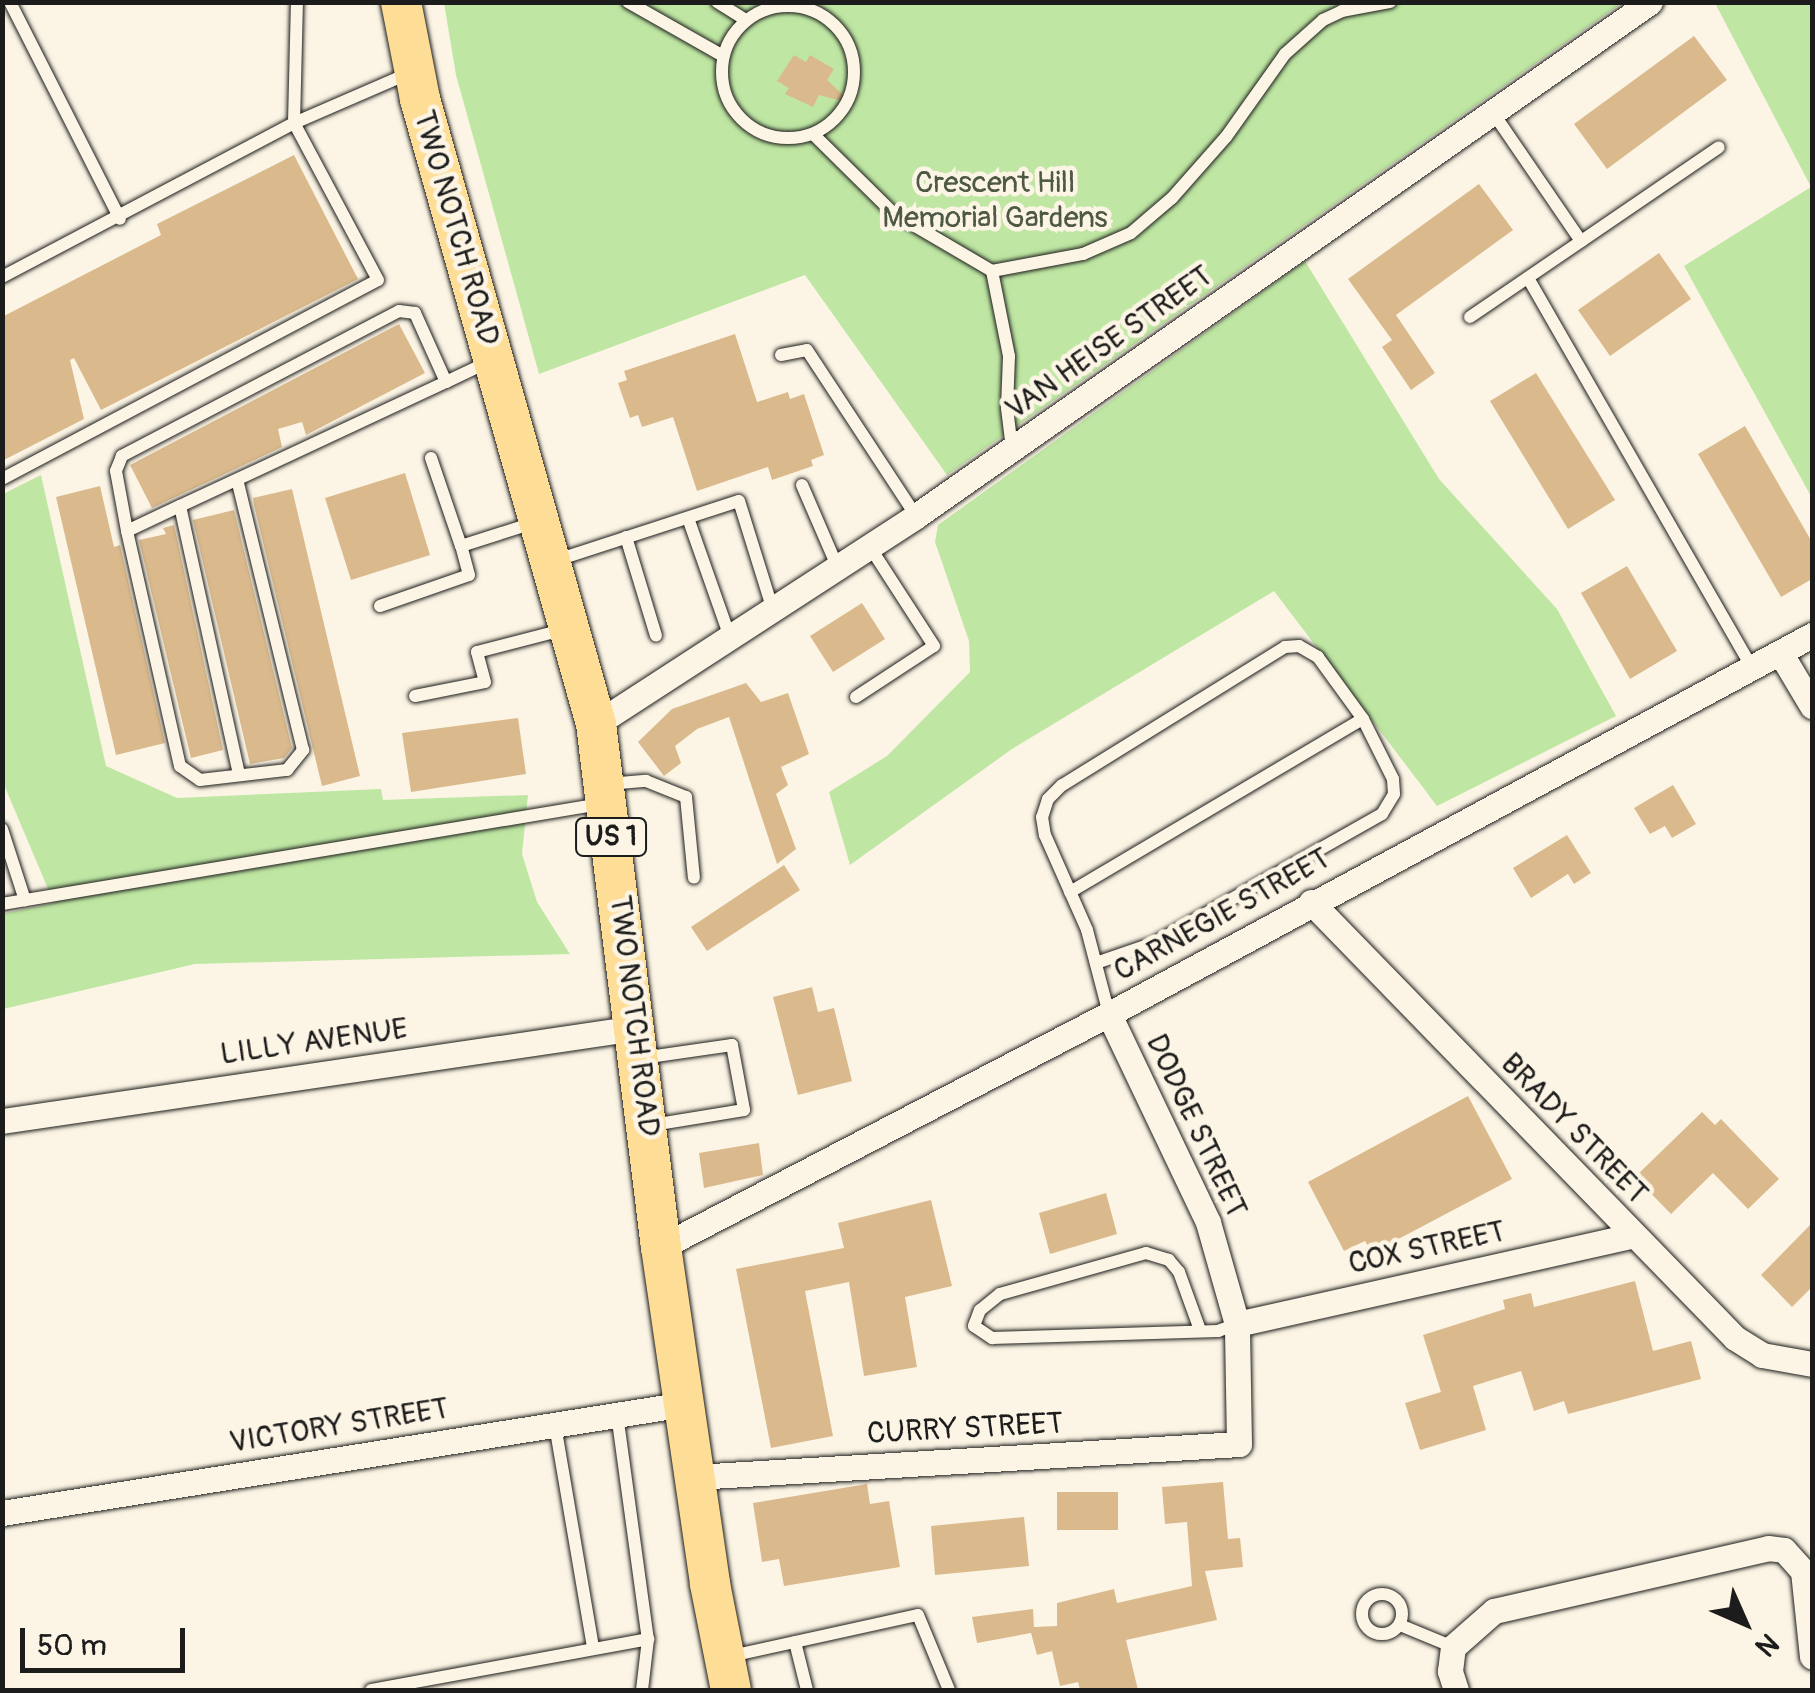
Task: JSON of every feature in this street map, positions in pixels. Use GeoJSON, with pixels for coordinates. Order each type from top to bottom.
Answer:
{"type":"FeatureCollection","features":[{"type":"Feature","properties":{"kind":"main road","name":"TWO NOTCH ROAD"},"geometry":{"type":"LineString","coordinates":[[401,2],[414,71],[596,724],[649,1125],[661,1247],[727,1674]]}},
{"type":"Feature","properties":{"kind":"street","name":"VAN HEISE STREET"},"geometry":{"type":"LineString","coordinates":[[596,724],[916,516],[1650,2]]}},
{"type":"Feature","properties":{"kind":"street","name":"CARNEGIE STREET"},"geometry":{"type":"LineString","coordinates":[[661,1247],[1109,1014],[1812,635]]}},
{"type":"Feature","properties":{"kind":"street"},"geometry":{"type":"LineString","coordinates":[[1781,654],[1812,706]]}},
{"type":"Feature","properties":{"kind":"street","name":"BRADY STREET"},"geometry":{"type":"LineString","coordinates":[[1311,902],[1735,1338],[1762,1355],[1812,1364]]}},
{"type":"Feature","properties":{"kind":"street","name":"DODGE STREET"},"geometry":{"type":"LineString","coordinates":[[1109,1014],[1208,1222],[1237,1324],[1239,1444]]}},
{"type":"Feature","properties":{"kind":"street","name":"LILLY AVENUE"},"geometry":{"type":"LineString","coordinates":[[2,1121],[638,1043]]}},
{"type":"Feature","properties":{"kind":"street","name":"COX STREET"},"geometry":{"type":"LineString","coordinates":[[1237,1324],[1632,1236]]}},
{"type":"Feature","properties":{"kind":"street","name":"VICTORY STREET"},"geometry":{"type":"LineString","coordinates":[[2,1513],[685,1404]]}},
{"type":"Feature","properties":{"kind":"street","name":"CURRY STREET"},"geometry":{"type":"LineString","coordinates":[[695,1477],[1239,1444]]}},
{"type":"Feature","properties":{"kind":"street"},"geometry":{"type":"LineString","coordinates":[[1456,1690],[1450,1671],[1453,1646],[1494,1612],[1768,1548],[1784,1550],[1803,1571],[1812,1657]]}},
{"type":"Feature","properties":{"kind":"lane"},"geometry":{"type":"LineString","coordinates":[[10,2],[120,219]]}},
{"type":"Feature","properties":{"kind":"lane"},"geometry":{"type":"LineString","coordinates":[[2,479],[378,280],[294,122],[297,2]]}},
{"type":"Feature","properties":{"kind":"lane"},"geometry":{"type":"LineString","coordinates":[[628,2],[723,56]]}},
{"type":"Feature","properties":{"kind":"lane"},"geometry":{"type":"LineString","coordinates":[[717,2],[746,20]]}},
{"type":"Feature","properties":{"kind":"lane"},"geometry":{"type":"LineString","coordinates":[[813,134],[892,213],[992,271],[1082,254],[1131,232],[1172,198],[1226,137],[1285,54],[1310,31],[1342,11],[1390,2]]}},
{"type":"Feature","properties":{"kind":"lane"},"geometry":{"type":"LineString","coordinates":[[778,6],[821,7],[841,30],[855,72],[852,92],[841,113],[813,134],[786,139],[765,135],[742,121],[724,94],[723,56],[730,39],[746,20],[778,6]]}},
{"type":"Feature","properties":{"kind":"lane"},"geometry":{"type":"LineString","coordinates":[[2,277],[120,219],[294,122],[414,71]]}},
{"type":"Feature","properties":{"kind":"lane"},"geometry":{"type":"LineString","coordinates":[[1494,114],[1582,241]]}},
{"type":"Feature","properties":{"kind":"lane"},"geometry":{"type":"LineString","coordinates":[[1470,317],[1719,147]]}},
{"type":"Feature","properties":{"kind":"lane"},"geometry":{"type":"LineString","coordinates":[[992,271],[1009,356],[1007,408],[1012,450]]}},
{"type":"Feature","properties":{"kind":"lane"},"geometry":{"type":"LineString","coordinates":[[1528,278],[1753,669]]}},
{"type":"Feature","properties":{"kind":"lane"},"geometry":{"type":"LineString","coordinates":[[236,480],[303,750],[287,770],[200,780],[180,766],[127,531],[116,471],[122,456],[399,311],[415,313],[446,382]]}},
{"type":"Feature","properties":{"kind":"lane"},"geometry":{"type":"LineString","coordinates":[[781,355],[807,350],[916,516]]}},
{"type":"Feature","properties":{"kind":"lane"},"geometry":{"type":"LineString","coordinates":[[127,531],[493,360]]}},
{"type":"Feature","properties":{"kind":"lane"},"geometry":{"type":"LineString","coordinates":[[380,606],[470,575],[431,458]]}},
{"type":"Feature","properties":{"kind":"lane"},"geometry":{"type":"LineString","coordinates":[[802,485],[838,568]]}},
{"type":"Feature","properties":{"kind":"lane"},"geometry":{"type":"LineString","coordinates":[[550,562],[738,501],[774,610]]}},
{"type":"Feature","properties":{"kind":"lane"},"geometry":{"type":"LineString","coordinates":[[180,506],[239,775]]}},
{"type":"Feature","properties":{"kind":"lane"},"geometry":{"type":"LineString","coordinates":[[688,518],[730,637]]}},
{"type":"Feature","properties":{"kind":"lane"},"geometry":{"type":"LineString","coordinates":[[462,546],[539,521]]}},
{"type":"Feature","properties":{"kind":"lane"},"geometry":{"type":"LineString","coordinates":[[626,538],[656,636]]}},
{"type":"Feature","properties":{"kind":"lane"},"geometry":{"type":"LineString","coordinates":[[856,697],[934,646],[870,546]]}},
{"type":"Feature","properties":{"kind":"lane"},"geometry":{"type":"LineString","coordinates":[[415,696],[485,682],[477,652],[569,628]]}},
{"type":"Feature","properties":{"kind":"lane"},"geometry":{"type":"LineString","coordinates":[[1096,963],[1154,942],[1382,814],[1394,794],[1393,779],[1363,719],[1318,657],[1299,646],[1285,647],[1062,785],[1048,799],[1042,816],[1045,835],[1096,963],[1109,1014]]}},
{"type":"Feature","properties":{"kind":"lane"},"geometry":{"type":"LineString","coordinates":[[1070,892],[1363,719]]}},
{"type":"Feature","properties":{"kind":"lane"},"geometry":{"type":"LineString","coordinates":[[2,904],[606,794],[646,781],[686,797],[694,878]]}},
{"type":"Feature","properties":{"kind":"lane"},"geometry":{"type":"LineString","coordinates":[[2,829],[24,900]]}},
{"type":"Feature","properties":{"kind":"lane"},"geometry":{"type":"LineString","coordinates":[[638,1043],[732,1045],[744,1110],[649,1125]]}},
{"type":"Feature","properties":{"kind":"lane"},"geometry":{"type":"LineString","coordinates":[[1200,1330],[1179,1272],[1169,1260],[1146,1253],[1000,1294],[980,1310],[974,1326],[992,1338],[1218,1331],[1237,1324]]}},
{"type":"Feature","properties":{"kind":"lane"},"geometry":{"type":"LineString","coordinates":[[617,1414],[648,1638],[642,1690]]}},
{"type":"Feature","properties":{"kind":"lane"},"geometry":{"type":"LineString","coordinates":[[555,1425],[593,1648]]}},
{"type":"Feature","properties":{"kind":"lane"},"geometry":{"type":"LineString","coordinates":[[727,1674],[795,1642],[918,1615],[949,1690]]}},
{"type":"Feature","properties":{"kind":"lane"},"geometry":{"type":"LineString","coordinates":[[1400,1625],[1453,1646]]}},
{"type":"Feature","properties":{"kind":"lane"},"geometry":{"type":"LineString","coordinates":[[371,1690],[648,1638]]}},
{"type":"Feature","properties":{"kind":"lane"},"geometry":{"type":"LineString","coordinates":[[795,1642],[807,1690]]}},
{"type":"Feature","properties":{"kind":"green space","name":"Crescent Hill Memorial Gardens"},"geometry":{"type":"Polygon","coordinates":[[[444,3],[1622,3],[947,475],[805,275],[539,374],[456,75],[444,3]]]}},
{"type":"Feature","properties":{"kind":"green space"},"geometry":{"type":"Polygon","coordinates":[[[1715,3],[1812,3],[1812,498],[1684,266],[1811,187],[1715,3]]]}},
{"type":"Feature","properties":{"kind":"green space"},"geometry":{"type":"Polygon","coordinates":[[[1305,261],[1439,479],[1557,609],[1616,716],[1437,806],[1274,591],[1012,749],[850,865],[829,792],[887,756],[970,672],[969,641],[935,542],[938,525],[1305,261]]]}},
{"type":"Feature","properties":{"kind":"green space"},"geometry":{"type":"Polygon","coordinates":[[[41,475],[106,766],[177,798],[381,789],[383,800],[528,795],[522,854],[537,902],[570,954],[195,964],[3,1009],[2,914],[54,903],[2,780],[3,494],[41,475]]]}},
{"type":"Feature","properties":{"kind":"building"},"geometry":{"type":"Polygon","coordinates":[[[1694,36],[1727,80],[1607,169],[1574,124],[1694,36]]]}},
{"type":"Feature","properties":{"kind":"building"},"geometry":{"type":"Polygon","coordinates":[[[794,55],[806,62],[810,55],[834,69],[827,80],[853,104],[819,95],[813,107],[785,94],[789,88],[777,81],[794,55]]]}},
{"type":"Feature","properties":{"kind":"building"},"geometry":{"type":"Polygon","coordinates":[[[294,155],[358,279],[101,410],[74,358],[70,360],[84,419],[2,461],[2,317],[161,235],[157,224],[294,155]]]}},
{"type":"Feature","properties":{"kind":"building"},"geometry":{"type":"Polygon","coordinates":[[[1479,184],[1513,230],[1396,315],[1435,373],[1411,390],[1382,347],[1392,340],[1348,279],[1479,184]]]}},
{"type":"Feature","properties":{"kind":"building"},"geometry":{"type":"Polygon","coordinates":[[[1659,253],[1691,299],[1610,356],[1578,310],[1659,253]]]}},
{"type":"Feature","properties":{"kind":"building"},"geometry":{"type":"Polygon","coordinates":[[[399,324],[425,373],[306,435],[302,422],[278,429],[282,447],[152,508],[130,465],[399,324]]]}},
{"type":"Feature","properties":{"kind":"building"},"geometry":{"type":"Polygon","coordinates":[[[735,334],[757,402],[788,392],[790,399],[804,394],[824,455],[811,460],[813,466],[772,480],[768,467],[697,491],[673,417],[642,427],[638,415],[630,418],[618,383],[627,380],[624,371],[735,334]]]}},
{"type":"Feature","properties":{"kind":"building"},"geometry":{"type":"Polygon","coordinates":[[[1536,373],[1615,500],[1568,529],[1490,401],[1536,373]]]}},
{"type":"Feature","properties":{"kind":"building"},"geometry":{"type":"Polygon","coordinates":[[[1745,426],[1812,542],[1812,579],[1781,597],[1698,454],[1745,426]]]}},
{"type":"Feature","properties":{"kind":"building"},"geometry":{"type":"Polygon","coordinates":[[[405,473],[430,555],[351,580],[325,498],[405,473]]]}},
{"type":"Feature","properties":{"kind":"building"},"geometry":{"type":"Polygon","coordinates":[[[100,486],[114,547],[120,545],[165,743],[116,755],[56,497],[100,486]]]}},
{"type":"Feature","properties":{"kind":"building"},"geometry":{"type":"Polygon","coordinates":[[[292,489],[360,776],[322,786],[253,498],[292,489]]]}},
{"type":"Feature","properties":{"kind":"building"},"geometry":{"type":"Polygon","coordinates":[[[234,510],[292,748],[284,758],[250,764],[193,520],[234,510]]]}},
{"type":"Feature","properties":{"kind":"building"},"geometry":{"type":"Polygon","coordinates":[[[174,525],[223,750],[191,758],[139,540],[166,534],[163,528],[174,525]]]}},
{"type":"Feature","properties":{"kind":"building"},"geometry":{"type":"Polygon","coordinates":[[[1627,566],[1677,651],[1630,679],[1581,593],[1627,566]]]}},
{"type":"Feature","properties":{"kind":"building"},"geometry":{"type":"Polygon","coordinates":[[[862,603],[885,639],[833,672],[810,636],[862,603]]]}},
{"type":"Feature","properties":{"kind":"building"},"geometry":{"type":"Polygon","coordinates":[[[746,683],[761,702],[788,693],[809,754],[781,767],[788,785],[776,794],[796,849],[777,864],[729,717],[697,729],[675,746],[681,763],[664,776],[638,742],[672,709],[746,683]]]}},
{"type":"Feature","properties":{"kind":"building"},"geometry":{"type":"Polygon","coordinates":[[[518,718],[526,774],[411,792],[402,733],[518,718]]]}},
{"type":"Feature","properties":{"kind":"building"},"geometry":{"type":"Polygon","coordinates":[[[1673,785],[1696,824],[1672,838],[1665,826],[1650,834],[1634,808],[1673,785]]]}},
{"type":"Feature","properties":{"kind":"building"},"geometry":{"type":"Polygon","coordinates":[[[1567,835],[1591,873],[1574,884],[1568,874],[1531,898],[1513,868],[1567,835]]]}},
{"type":"Feature","properties":{"kind":"building"},"geometry":{"type":"Polygon","coordinates":[[[784,865],[800,890],[707,951],[691,927],[784,865]]]}},
{"type":"Feature","properties":{"kind":"building"},"geometry":{"type":"Polygon","coordinates":[[[812,987],[818,1012],[834,1008],[852,1081],[798,1095],[773,997],[812,987]]]}},
{"type":"Feature","properties":{"kind":"building"},"geometry":{"type":"Polygon","coordinates":[[[1468,1096],[1512,1179],[1372,1253],[1365,1241],[1344,1251],[1308,1182],[1468,1096]]]}},
{"type":"Feature","properties":{"kind":"building"},"geometry":{"type":"Polygon","coordinates":[[[1702,1112],[1715,1125],[1721,1119],[1779,1179],[1748,1209],[1713,1173],[1671,1214],[1635,1177],[1702,1112]]]}},
{"type":"Feature","properties":{"kind":"building"},"geometry":{"type":"Polygon","coordinates":[[[759,1143],[763,1175],[704,1188],[699,1153],[759,1143]]]}},
{"type":"Feature","properties":{"kind":"building"},"geometry":{"type":"Polygon","coordinates":[[[1106,1193],[1117,1234],[1050,1254],[1039,1213],[1106,1193]]]}},
{"type":"Feature","properties":{"kind":"building"},"geometry":{"type":"Polygon","coordinates":[[[931,1200],[952,1286],[905,1297],[917,1367],[864,1376],[849,1282],[805,1291],[833,1436],[771,1448],[736,1269],[844,1248],[838,1223],[931,1200]]]}},
{"type":"Feature","properties":{"kind":"building"},"geometry":{"type":"Polygon","coordinates":[[[1812,1223],[1812,1287],[1792,1307],[1761,1275],[1812,1223]]]}},
{"type":"Feature","properties":{"kind":"building"},"geometry":{"type":"Polygon","coordinates":[[[1635,1281],[1653,1351],[1691,1341],[1701,1379],[1568,1414],[1564,1401],[1534,1411],[1521,1371],[1473,1386],[1486,1430],[1420,1450],[1405,1403],[1441,1392],[1423,1335],[1505,1309],[1503,1300],[1531,1293],[1534,1307],[1635,1281]]]}},
{"type":"Feature","properties":{"kind":"building"},"geometry":{"type":"Polygon","coordinates":[[[1223,1482],[1228,1539],[1240,1538],[1243,1567],[1205,1571],[1217,1620],[1126,1640],[1138,1690],[1080,1690],[1078,1682],[1060,1686],[1052,1651],[1037,1655],[1031,1633],[977,1643],[972,1617],[1033,1609],[1034,1627],[1057,1626],[1057,1603],[1114,1589],[1117,1603],[1192,1586],[1187,1522],[1165,1524],[1162,1487],[1223,1482]]]}},
{"type":"Feature","properties":{"kind":"building"},"geometry":{"type":"Polygon","coordinates":[[[867,1484],[870,1504],[889,1501],[900,1567],[784,1586],[779,1559],[762,1562],[753,1503],[867,1484]]]}},
{"type":"Feature","properties":{"kind":"building"},"geometry":{"type":"Polygon","coordinates":[[[1057,1492],[1118,1492],[1118,1530],[1057,1530],[1057,1492]]]}},
{"type":"Feature","properties":{"kind":"building"},"geometry":{"type":"Polygon","coordinates":[[[1024,1517],[1029,1566],[935,1575],[931,1526],[1024,1517]]]}}]}
